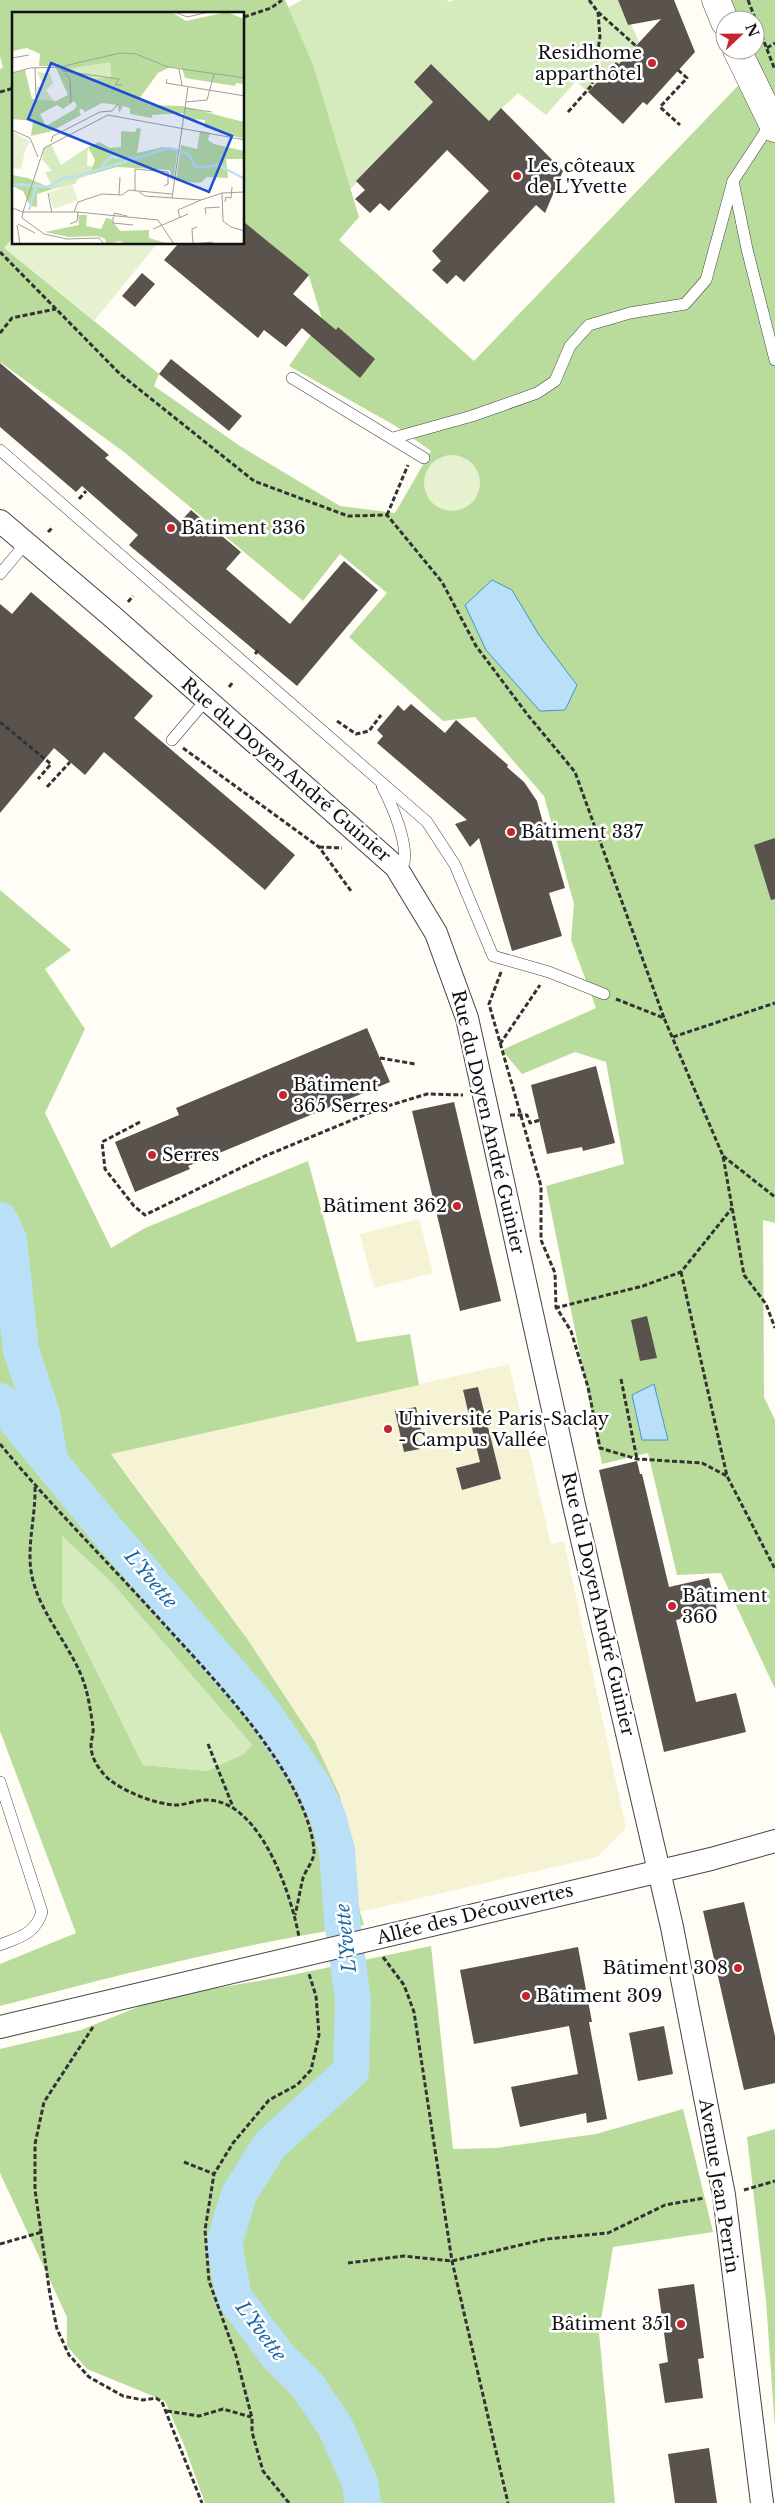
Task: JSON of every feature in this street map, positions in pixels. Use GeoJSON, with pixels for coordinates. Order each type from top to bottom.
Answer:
{"type":"FeatureCollection","features":[{"type":"Feature","properties":{"kind":"street"},"geometry":{"type":"LineString","coordinates":[[742,60],[773,126]]}},
{"type":"Feature","properties":{"kind":"street","name":"Rue du Doyen André Guinier"},"geometry":{"type":"LineString","coordinates":[[0,521],[396,866],[436,933],[467,1018],[578,1524],[659,1871]]}},
{"type":"Feature","properties":{"kind":"street","name":"Allée des Découvertes"},"geometry":{"type":"LineString","coordinates":[[0,2027],[321,1951],[371,1947],[775,1841]]}},
{"type":"Feature","properties":{"kind":"street","name":"Avenue Jean Perrin"},"geometry":{"type":"LineString","coordinates":[[659,1871],[724,2195],[762,2503]]}},
{"type":"Feature","properties":{"kind":"lane"},"geometry":{"type":"LineString","coordinates":[[393,438],[472,416],[537,393],[555,381],[570,346],[589,325],[630,313],[685,304],[706,280],[733,181],[773,126]]}},
{"type":"Feature","properties":{"kind":"lane"},"geometry":{"type":"LineString","coordinates":[[733,181],[746,250],[775,360]]}},
{"type":"Feature","properties":{"kind":"lane"},"geometry":{"type":"LineString","coordinates":[[292,378],[419,454]]}},
{"type":"Feature","properties":{"kind":"lane"},"geometry":{"type":"LineString","coordinates":[[0,450],[427,822],[455,866],[493,956],[549,972],[604,994]]}},
{"type":"Feature","properties":{"kind":"lane"},"geometry":{"type":"LineString","coordinates":[[0,574],[26,543]]}},
{"type":"Feature","properties":{"kind":"lane"},"geometry":{"type":"LineString","coordinates":[[172,740],[206,700]]}},
{"type":"Feature","properties":{"kind":"lane"},"geometry":{"type":"LineString","coordinates":[[379,780],[393,808],[406,855],[404,863],[396,866]]}},
{"type":"Feature","properties":{"kind":"lane"},"geometry":{"type":"LineString","coordinates":[[0,1782],[42,1912],[39,1921],[29,1934],[0,1945]]}},
{"type":"Feature","properties":{"kind":"path"},"geometry":{"type":"LineString","coordinates":[[245,17],[271,8],[282,0]]}},
{"type":"Feature","properties":{"kind":"path"},"geometry":{"type":"LineString","coordinates":[[589,0],[598,12],[636,46]]}},
{"type":"Feature","properties":{"kind":"path"},"geometry":{"type":"LineString","coordinates":[[748,0],[775,70]]}},
{"type":"Feature","properties":{"kind":"path"},"geometry":{"type":"LineString","coordinates":[[568,112],[592,85],[600,37],[598,12]]}},
{"type":"Feature","properties":{"kind":"path"},"geometry":{"type":"LineString","coordinates":[[767,48],[775,44]]}},
{"type":"Feature","properties":{"kind":"path"},"geometry":{"type":"LineString","coordinates":[[678,70],[687,78],[660,107],[680,125]]}},
{"type":"Feature","properties":{"kind":"path"},"geometry":{"type":"LineString","coordinates":[[0,252],[120,374],[254,481],[348,516],[387,515]]}},
{"type":"Feature","properties":{"kind":"path"},"geometry":{"type":"LineString","coordinates":[[0,333],[12,318],[56,309]]}},
{"type":"Feature","properties":{"kind":"path"},"geometry":{"type":"LineString","coordinates":[[387,515],[419,454]]}},
{"type":"Feature","properties":{"kind":"path"},"geometry":{"type":"LineString","coordinates":[[79,499],[86,491]]}},
{"type":"Feature","properties":{"kind":"path"},"geometry":{"type":"LineString","coordinates":[[387,515],[442,582],[476,646],[526,714],[575,772],[664,1018],[723,1156],[744,1275],[766,1304],[775,1328]]}},
{"type":"Feature","properties":{"kind":"path"},"geometry":{"type":"LineString","coordinates":[[48,532],[52,528]]}},
{"type":"Feature","properties":{"kind":"path"},"geometry":{"type":"LineString","coordinates":[[128,602],[133,596]]}},
{"type":"Feature","properties":{"kind":"path"},"geometry":{"type":"LineString","coordinates":[[229,687],[233,682]]}},
{"type":"Feature","properties":{"kind":"path"},"geometry":{"type":"LineString","coordinates":[[334,719],[356,734],[369,731],[382,715]]}},
{"type":"Feature","properties":{"kind":"path"},"geometry":{"type":"LineString","coordinates":[[0,722],[51,764],[38,780]]}},
{"type":"Feature","properties":{"kind":"path"},"geometry":{"type":"LineString","coordinates":[[172,740],[319,847],[350,891]]}},
{"type":"Feature","properties":{"kind":"path"},"geometry":{"type":"LineString","coordinates":[[47,787],[70,762]]}},
{"type":"Feature","properties":{"kind":"path"},"geometry":{"type":"LineString","coordinates":[[506,960],[489,1004],[541,1186],[541,1240],[555,1273],[556,1307],[570,1331],[588,1386],[600,1448],[637,1459],[702,1463],[727,1476]]}},
{"type":"Feature","properties":{"kind":"path"},"geometry":{"type":"LineString","coordinates":[[500,1044],[549,972]]}},
{"type":"Feature","properties":{"kind":"path"},"geometry":{"type":"LineString","coordinates":[[604,994],[664,1018]]}},
{"type":"Feature","properties":{"kind":"path"},"geometry":{"type":"LineString","coordinates":[[673,1037],[775,1003]]}},
{"type":"Feature","properties":{"kind":"path"},"geometry":{"type":"LineString","coordinates":[[380,1058],[415,1064]]}},
{"type":"Feature","properties":{"kind":"path"},"geometry":{"type":"LineString","coordinates":[[140,1122],[102,1142],[105,1169],[134,1206],[145,1215],[265,1156],[381,1108],[427,1094],[469,1095]]}},
{"type":"Feature","properties":{"kind":"path"},"geometry":{"type":"LineString","coordinates":[[520,1113],[527,1114],[530,1123],[540,1120]]}},
{"type":"Feature","properties":{"kind":"path"},"geometry":{"type":"LineString","coordinates":[[723,1156],[775,1197]]}},
{"type":"Feature","properties":{"kind":"path"},"geometry":{"type":"LineString","coordinates":[[533,1316],[556,1307],[643,1286],[680,1272],[732,1208]]}},
{"type":"Feature","properties":{"kind":"path"},"geometry":{"type":"LineString","coordinates":[[680,1272],[727,1476],[775,1569]]}},
{"type":"Feature","properties":{"kind":"path"},"geometry":{"type":"LineString","coordinates":[[621,1379],[637,1459]]}},
{"type":"Feature","properties":{"kind":"path"},"geometry":{"type":"LineString","coordinates":[[0,1444],[35,1487],[63,1512],[210,1674],[269,1749],[293,1786],[308,1822],[314,1852],[304,1877],[295,1916],[274,1862],[257,1829],[234,1808],[209,1800],[175,1805],[136,1795],[111,1781],[99,1770],[91,1747],[93,1729],[85,1685],[33,1584],[30,1543],[36,1511],[35,1487]]}},
{"type":"Feature","properties":{"kind":"path"},"geometry":{"type":"LineString","coordinates":[[208,1744],[234,1808]]}},
{"type":"Feature","properties":{"kind":"path"},"geometry":{"type":"LineString","coordinates":[[371,1947],[404,1984],[414,2012],[452,2261],[508,2503]]}},
{"type":"Feature","properties":{"kind":"path"},"geometry":{"type":"LineString","coordinates":[[289,2503],[263,2471],[252,2432],[252,2418],[236,2356],[209,2281],[205,2230],[214,2174],[233,2143],[269,2100],[297,2085],[311,2070],[319,2035],[316,1996],[308,1970]]}},
{"type":"Feature","properties":{"kind":"path"},"geometry":{"type":"LineString","coordinates":[[97,2020],[85,2042],[44,2102],[35,2144],[35,2190],[57,2330],[69,2355],[89,2377],[122,2396],[143,2400],[156,2398],[162,2402],[202,2503]]}},
{"type":"Feature","properties":{"kind":"path"},"geometry":{"type":"LineString","coordinates":[[184,2162],[214,2174]]}},
{"type":"Feature","properties":{"kind":"path"},"geometry":{"type":"LineString","coordinates":[[348,2263],[404,2256],[452,2261],[546,2239],[608,2233],[665,2205],[724,2195],[775,2181]]}},
{"type":"Feature","properties":{"kind":"path"},"geometry":{"type":"LineString","coordinates":[[205,2230],[210,2232]]}},
{"type":"Feature","properties":{"kind":"path"},"geometry":{"type":"LineString","coordinates":[[0,2244],[42,2232]]}},
{"type":"Feature","properties":{"kind":"path"},"geometry":{"type":"LineString","coordinates":[[167,2411],[199,2416],[223,2409],[252,2418]]}},
{"type":"Feature","properties":{"kind":"shaded area"},"geometry":{"type":"Polygon","coordinates":[[[419,1219],[433,1273],[374,1288],[360,1234],[419,1219]]]}},
{"type":"Feature","properties":{"kind":"shaded area"},"geometry":{"type":"Polygon","coordinates":[[[509,1364],[551,1544],[564,1541],[626,1828],[597,1857],[360,1912],[340,1796],[315,1742],[248,1640],[111,1453],[509,1364]]]}},
{"type":"Feature","properties":{"kind":"green space"},"geometry":{"type":"Polygon","coordinates":[[[0,0],[285,0],[313,65],[359,217],[339,240],[474,361],[757,66],[754,60],[765,60],[765,10],[732,10],[728,0],[775,0],[775,1223],[763,1220],[764,1397],[775,1420],[775,1689],[721,1573],[677,1575],[648,1453],[602,1464],[546,1186],[624,1164],[606,1062],[575,1052],[522,1074],[502,1050],[596,1008],[571,940],[574,904],[544,796],[475,717],[443,721],[349,637],[387,593],[340,554],[303,601],[124,452],[0,362],[0,69],[3,68],[0,56],[0,0]],[[12,12],[12,239],[5,248],[159,374],[154,386],[240,446],[340,506],[395,513],[431,451],[394,425],[289,366],[322,319],[309,276],[245,223],[245,12],[12,12]]]}},
{"type":"Feature","properties":{"kind":"green space"},"geometry":{"type":"Polygon","coordinates":[[[302,0],[447,0],[448,2],[454,0],[618,0],[628,25],[631,24],[639,42],[619,64],[616,62],[588,92],[576,81],[546,115],[518,93],[489,121],[431,64],[414,82],[433,102],[322,219],[245,30],[302,0]]]}},
{"type":"Feature","properties":{"kind":"green space"},"geometry":{"type":"Polygon","coordinates":[[[12,238],[12,245],[156,245],[94,321],[4,248],[12,238]]]}},
{"type":"Feature","properties":{"kind":"green space"},"geometry":{"type":"Polygon","coordinates":[[[446,455],[458,455],[468,459],[476,467],[480,483],[476,499],[468,507],[458,511],[446,511],[436,507],[428,499],[424,489],[424,477],[428,467],[436,459],[446,455]]]}},
{"type":"Feature","properties":{"kind":"green space"},"geometry":{"type":"Polygon","coordinates":[[[0,890],[71,950],[45,969],[85,1029],[45,1113],[111,1248],[145,1228],[308,1161],[357,1342],[410,1334],[419,1385],[111,1454],[248,1640],[315,1742],[340,1796],[360,1912],[364,1925],[272,1941],[181,1961],[0,2006],[0,1964],[76,1933],[0,1731],[0,890]],[[62,1536],[62,1602],[143,1765],[207,1771],[244,1754],[252,1745],[112,1583],[62,1536]]]}},
{"type":"Feature","properties":{"kind":"green space"},"geometry":{"type":"Polygon","coordinates":[[[62,1536],[112,1583],[252,1745],[245,1754],[207,1771],[143,1765],[62,1602],[62,1536]]]}},
{"type":"Feature","properties":{"kind":"green space"},"geometry":{"type":"Polygon","coordinates":[[[431,1946],[453,2149],[496,2148],[596,2134],[683,2109],[713,2232],[613,2247],[599,2332],[615,2503],[205,2503],[184,2445],[165,2401],[87,2369],[67,2346],[67,2317],[0,2173],[0,2049],[81,2030],[160,1998],[287,1976],[431,1946]]]}},
{"type":"Feature","properties":{"kind":"green space"},"geometry":{"type":"Polygon","coordinates":[[[775,2129],[775,2428],[766,2301],[747,2137],[775,2129]]]}},
{"type":"Feature","properties":{"kind":"water"},"geometry":{"type":"Polygon","coordinates":[[[492,580],[512,590],[539,635],[577,685],[565,710],[540,711],[486,650],[465,605],[492,580]]]}},
{"type":"Feature","properties":{"kind":"water"},"geometry":{"type":"Polygon","coordinates":[[[654,1384],[668,1440],[642,1440],[632,1395],[654,1384]]]}},
{"type":"Feature","properties":{"kind":"building","name":"Residhome apparthôtel"},"geometry":{"type":"Polygon","coordinates":[[[618,0],[674,0],[695,52],[647,105],[643,102],[623,124],[588,92],[616,62],[619,64],[661,19],[628,25],[618,0]]]}},
{"type":"Feature","properties":{"kind":"building","name":"Les côteaux de L'Yvette"},"geometry":{"type":"Polygon","coordinates":[[[431,64],[489,121],[501,108],[563,171],[545,213],[536,205],[464,282],[456,275],[447,284],[432,270],[441,261],[432,251],[489,191],[447,150],[389,211],[380,203],[370,213],[355,199],[365,190],[356,181],[433,102],[414,82],[431,64]]]}},
{"type":"Feature","properties":{"kind":"building"},"geometry":{"type":"Polygon","coordinates":[[[245,223],[309,275],[293,294],[336,330],[338,327],[375,359],[360,378],[302,328],[286,347],[264,330],[258,338],[164,260],[177,245],[245,245],[245,223]]]}},
{"type":"Feature","properties":{"kind":"building"},"geometry":{"type":"Polygon","coordinates":[[[142,273],[155,284],[135,307],[122,296],[142,273]]]}},
{"type":"Feature","properties":{"kind":"building"},"geometry":{"type":"Polygon","coordinates":[[[171,359],[242,416],[229,431],[159,374],[171,359]]]}},
{"type":"Feature","properties":{"kind":"building","name":"Bâtiment 336"},"geometry":{"type":"Polygon","coordinates":[[[0,363],[109,455],[105,458],[180,522],[191,510],[241,552],[226,569],[290,624],[344,561],[378,590],[297,686],[129,545],[138,535],[82,486],[76,492],[0,427],[0,363]]]}},
{"type":"Feature","properties":{"kind":"building"},"geometry":{"type":"Polygon","coordinates":[[[31,592],[153,696],[134,718],[295,855],[265,890],[104,752],[85,775],[54,748],[0,813],[0,604],[12,614],[31,592]]]}},
{"type":"Feature","properties":{"kind":"building","name":"Bâtiment 337"},"geometry":{"type":"Polygon","coordinates":[[[411,704],[445,733],[456,720],[508,765],[507,767],[524,782],[537,801],[543,823],[546,822],[565,888],[549,893],[562,936],[512,951],[479,838],[470,847],[455,824],[467,820],[377,743],[383,736],[377,730],[398,705],[404,711],[411,704]]]}},
{"type":"Feature","properties":{"kind":"building"},"geometry":{"type":"Polygon","coordinates":[[[775,838],[775,899],[771,900],[754,845],[775,838]]]}},
{"type":"Feature","properties":{"kind":"building","name":"Bâtiment 365 Serres"},"geometry":{"type":"Polygon","coordinates":[[[367,1028],[390,1082],[188,1166],[190,1169],[135,1192],[115,1142],[179,1115],[176,1108],[367,1028]]]}},
{"type":"Feature","properties":{"kind":"building"},"geometry":{"type":"Polygon","coordinates":[[[596,1066],[615,1143],[583,1151],[582,1147],[547,1154],[531,1085],[596,1066]]]}},
{"type":"Feature","properties":{"kind":"building","name":"Bâtiment 362"},"geometry":{"type":"Polygon","coordinates":[[[454,1102],[501,1301],[460,1311],[412,1111],[454,1102]]]}},
{"type":"Feature","properties":{"kind":"building"},"geometry":{"type":"Polygon","coordinates":[[[647,1316],[657,1358],[640,1361],[631,1320],[647,1316]]]}},
{"type":"Feature","properties":{"kind":"building"},"geometry":{"type":"Polygon","coordinates":[[[478,1387],[501,1479],[462,1490],[456,1468],[480,1462],[463,1390],[478,1387]]]}},
{"type":"Feature","properties":{"kind":"building"},"geometry":{"type":"Polygon","coordinates":[[[416,1407],[421,1430],[416,1432],[420,1449],[404,1452],[395,1411],[416,1407]]]}},
{"type":"Feature","properties":{"kind":"building","name":"Bâtiment 360"},"geometry":{"type":"Polygon","coordinates":[[[637,1461],[640,1474],[642,1474],[669,1587],[709,1578],[717,1610],[676,1620],[696,1702],[736,1693],[746,1732],[664,1752],[599,1470],[637,1461]]]}},
{"type":"Feature","properties":{"kind":"building","name":"Bâtiment 308"},"geometry":{"type":"Polygon","coordinates":[[[744,1902],[775,2036],[775,2083],[744,2090],[703,1911],[744,1902]]]}},
{"type":"Feature","properties":{"kind":"building","name":"Bâtiment 309"},"geometry":{"type":"Polygon","coordinates":[[[578,1947],[592,2022],[589,2022],[607,2119],[587,2123],[586,2113],[520,2127],[511,2087],[578,2074],[569,2026],[474,2044],[460,1970],[578,1947]]]}},
{"type":"Feature","properties":{"kind":"building"},"geometry":{"type":"Polygon","coordinates":[[[664,2026],[673,2074],[638,2081],[629,2033],[664,2026]]]}},
{"type":"Feature","properties":{"kind":"building","name":"Bâtiment 351"},"geometry":{"type":"Polygon","coordinates":[[[694,2284],[704,2358],[698,2359],[703,2398],[665,2403],[659,2364],[668,2362],[658,2289],[694,2284]]]}},
{"type":"Feature","properties":{"kind":"building"},"geometry":{"type":"Polygon","coordinates":[[[709,2448],[717,2503],[675,2503],[668,2454],[709,2448]]]}},
{"type":"Feature","properties":{"kind":"waterway"},"geometry":{"type":"LineString","coordinates":[[0,1220],[9,1240],[21,1350],[42,1414],[50,1459]]}},
{"type":"Feature","properties":{"kind":"waterway","name":"L'Yvette"},"geometry":{"type":"LineString","coordinates":[[0,1401],[109,1533],[261,1709],[313,1785],[328,1817],[337,1850],[342,1920],[353,2000],[351,2071],[270,2145],[239,2194],[224,2244],[234,2297],[277,2355],[307,2385],[335,2426],[360,2483],[363,2503]]}},
{"type":"Feature","properties":{"kind":"place","name":"Residhome apparthôtel"},"geometry":{"type":"Point","coordinates":[652,63]}},
{"type":"Feature","properties":{"kind":"place","name":"Les côteaux de L'Yvette"},"geometry":{"type":"Point","coordinates":[517,176]}},
{"type":"Feature","properties":{"kind":"place","name":"Bâtiment 336"},"geometry":{"type":"Point","coordinates":[171,528]}},
{"type":"Feature","properties":{"kind":"place","name":"Bâtiment 337"},"geometry":{"type":"Point","coordinates":[511,832]}},
{"type":"Feature","properties":{"kind":"place","name":"Bâtiment 365 Serres"},"geometry":{"type":"Point","coordinates":[283,1095]}},
{"type":"Feature","properties":{"kind":"place","name":"Serres"},"geometry":{"type":"Point","coordinates":[152,1155]}},
{"type":"Feature","properties":{"kind":"place","name":"Bâtiment 362"},"geometry":{"type":"Point","coordinates":[457,1206]}},
{"type":"Feature","properties":{"kind":"place","name":"Université Paris-Saclay - Campus Vallée"},"geometry":{"type":"Point","coordinates":[388,1429]}},
{"type":"Feature","properties":{"kind":"place","name":"Bâtiment 360"},"geometry":{"type":"Point","coordinates":[672,1606]}},
{"type":"Feature","properties":{"kind":"place","name":"Bâtiment 308"},"geometry":{"type":"Point","coordinates":[738,1968]}},
{"type":"Feature","properties":{"kind":"place","name":"Bâtiment 309"},"geometry":{"type":"Point","coordinates":[526,1996]}},
{"type":"Feature","properties":{"kind":"place","name":"Bâtiment 351"},"geometry":{"type":"Point","coordinates":[681,2324]}}]}
